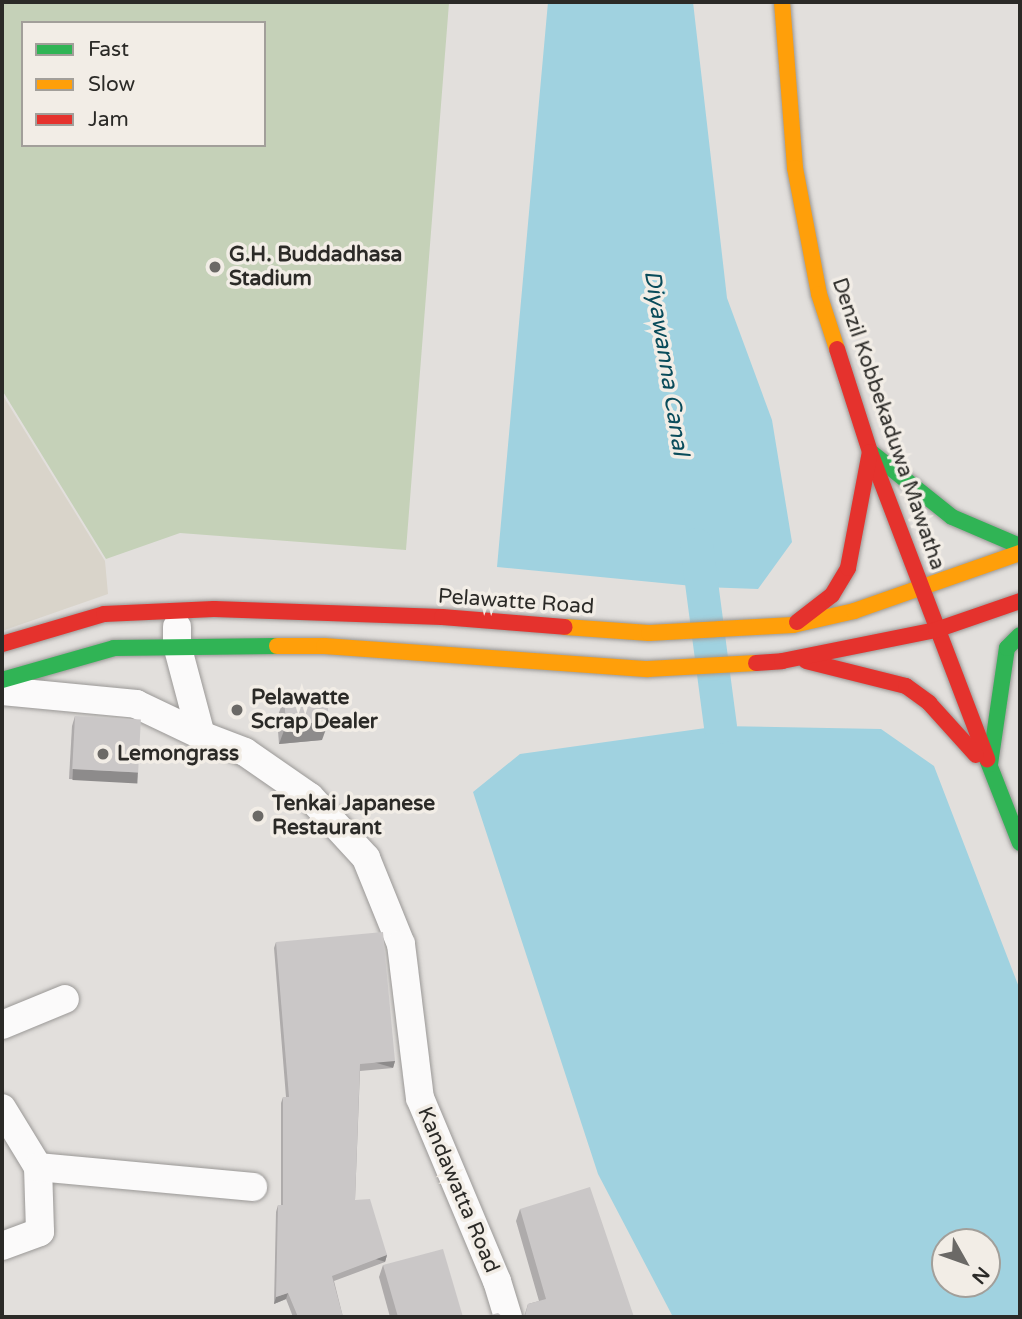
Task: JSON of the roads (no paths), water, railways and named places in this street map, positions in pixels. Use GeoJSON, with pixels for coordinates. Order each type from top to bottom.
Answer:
{"type":"FeatureCollection","features":[{"type":"Feature","properties":{"kind":"main road","name":"Denzil Kobbekaduwa Mawatha"},"geometry":{"type":"LineString","coordinates":[[782,2],[795,168],[819,294],[870,452],[936,630],[1020,843]]}},
{"type":"Feature","properties":{"kind":"main road"},"geometry":{"type":"LineString","coordinates":[[786,625],[832,594],[848,568],[870,452],[952,517],[1020,545]]}},
{"type":"Feature","properties":{"kind":"main road","name":"Pelawatte Road"},"geometry":{"type":"LineString","coordinates":[[2,643],[104,614],[176,611],[442,617],[649,633],[786,625],[855,611],[1020,553]]}},
{"type":"Feature","properties":{"kind":"main road"},"geometry":{"type":"LineString","coordinates":[[2,680],[114,648],[177,645],[324,646],[648,669],[789,660],[936,630],[1020,601]]}},
{"type":"Feature","properties":{"kind":"main road"},"geometry":{"type":"LineString","coordinates":[[990,770],[1006,648],[1020,635]]}},
{"type":"Feature","properties":{"kind":"main road"},"geometry":{"type":"LineString","coordinates":[[789,660],[906,686],[929,703],[990,770]]}},
{"type":"Feature","properties":{"kind":"street"},"geometry":{"type":"LineString","coordinates":[[176,611],[177,645],[201,735]]}},
{"type":"Feature","properties":{"kind":"street","name":"Kandawatta Road"},"geometry":{"type":"LineString","coordinates":[[2,691],[136,704],[201,735],[245,751],[310,797],[366,858],[401,944],[420,1098],[497,1281],[508,1317]]}},
{"type":"Feature","properties":{"kind":"street"},"geometry":{"type":"LineString","coordinates":[[2,1025],[65,999]]}},
{"type":"Feature","properties":{"kind":"street"},"geometry":{"type":"LineString","coordinates":[[2,1108],[38,1167],[40,1232],[2,1246]]}},
{"type":"Feature","properties":{"kind":"street"},"geometry":{"type":"LineString","coordinates":[[38,1167],[253,1187]]}},
{"type":"Feature","properties":{"kind":"water"},"geometry":{"type":"Polygon","coordinates":[[[548,2],[693,2],[727,298],[772,420],[792,542],[758,589],[703,587],[497,567],[548,2]]]}},
{"type":"Feature","properties":{"kind":"water"},"geometry":{"type":"Polygon","coordinates":[[[720,726],[881,729],[934,766],[1020,990],[1020,1317],[673,1317],[598,1174],[473,792],[520,754],[720,726]]]}},
{"type":"Feature","properties":{"kind":"waterway","name":"Diyawanna Canal"},"geometry":{"type":"LineString","coordinates":[[696,544],[720,726]]}},
{"type":"Feature","properties":{"kind":"place","name":"G.H. Buddadhasa Stadium"},"geometry":{"type":"Point","coordinates":[215,267]}},
{"type":"Feature","properties":{"kind":"place","name":"Pelawatte Scrap Dealer"},"geometry":{"type":"Point","coordinates":[237,710]}},
{"type":"Feature","properties":{"kind":"place","name":"Lemongrass"},"geometry":{"type":"Point","coordinates":[103,754]}},
{"type":"Feature","properties":{"kind":"place","name":"Tenkai Japanese Restaurant"},"geometry":{"type":"Point","coordinates":[258,816]}}]}
